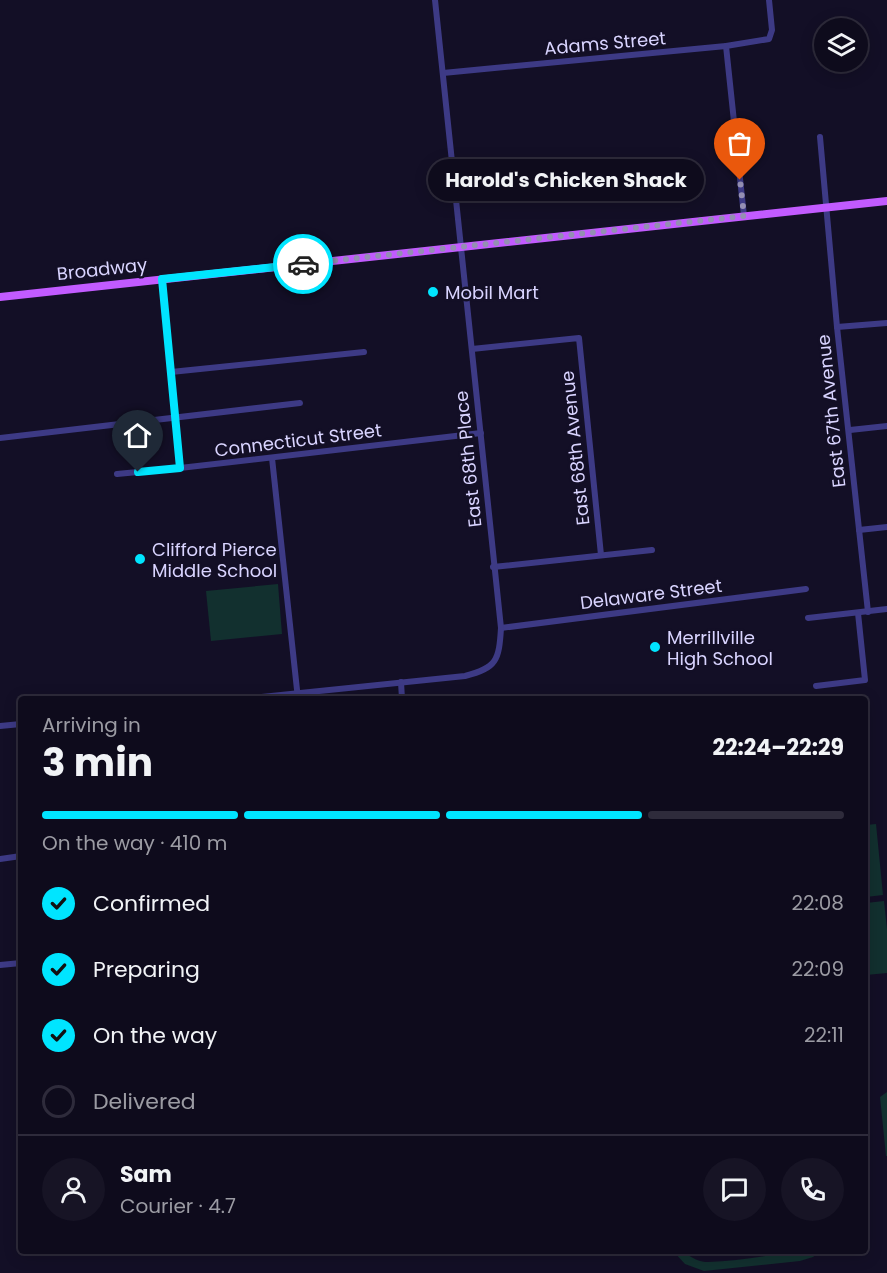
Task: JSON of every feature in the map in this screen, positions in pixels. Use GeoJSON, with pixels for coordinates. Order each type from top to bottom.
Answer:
{"type":"FeatureCollection","features":[{"type":"Feature","properties":{"kind":"main road","name":"Broadway"},"geometry":{"type":"LineString","coordinates":[[0,297],[887,201]]}},
{"type":"Feature","properties":{"kind":"street","name":"East 68th Place"},"geometry":{"type":"LineString","coordinates":[[401,682],[465,676],[484,671],[491,666],[500,648],[501,628],[435,0]]}},
{"type":"Feature","properties":{"kind":"street","name":"Adams Street"},"geometry":{"type":"LineString","coordinates":[[443,74],[726,46],[769,39],[771,30],[769,0]]}},
{"type":"Feature","properties":{"kind":"street"},"geometry":{"type":"LineString","coordinates":[[726,46],[744,216]]}},
{"type":"Feature","properties":{"kind":"street","name":"East 67th Avenue"},"geometry":{"type":"LineString","coordinates":[[820,137],[837,327],[868,612]]}},
{"type":"Feature","properties":{"kind":"street"},"geometry":{"type":"LineString","coordinates":[[162,279],[180,468]]}},
{"type":"Feature","properties":{"kind":"street"},"geometry":{"type":"LineString","coordinates":[[837,327],[887,322]]}},
{"type":"Feature","properties":{"kind":"street","name":"East 68th Avenue"},"geometry":{"type":"LineString","coordinates":[[472,349],[579,338],[602,555]]}},
{"type":"Feature","properties":{"kind":"street"},"geometry":{"type":"LineString","coordinates":[[171,372],[364,352]]}},
{"type":"Feature","properties":{"kind":"street"},"geometry":{"type":"LineString","coordinates":[[0,438],[300,403]]}},
{"type":"Feature","properties":{"kind":"street"},"geometry":{"type":"LineString","coordinates":[[850,430],[887,426]]}},
{"type":"Feature","properties":{"kind":"street","name":"Connecticut Street"},"geometry":{"type":"LineString","coordinates":[[117,474],[481,433]]}},
{"type":"Feature","properties":{"kind":"street"},"geometry":{"type":"LineString","coordinates":[[272,458],[298,696],[401,682],[402,696]]}},
{"type":"Feature","properties":{"kind":"street"},"geometry":{"type":"LineString","coordinates":[[859,530],[887,527]]}},
{"type":"Feature","properties":{"kind":"street"},"geometry":{"type":"LineString","coordinates":[[493,567],[652,550]]}},
{"type":"Feature","properties":{"kind":"street","name":"Delaware Street"},"geometry":{"type":"LineString","coordinates":[[501,628],[806,589]]}},
{"type":"Feature","properties":{"kind":"street"},"geometry":{"type":"LineString","coordinates":[[808,618],[887,609]]}},
{"type":"Feature","properties":{"kind":"street"},"geometry":{"type":"LineString","coordinates":[[816,686],[865,680],[858,613]]}},
{"type":"Feature","properties":{"kind":"street"},"geometry":{"type":"LineString","coordinates":[[0,726],[18,724]]}},
{"type":"Feature","properties":{"kind":"street"},"geometry":{"type":"LineString","coordinates":[[0,859],[18,856]]}},
{"type":"Feature","properties":{"kind":"street"},"geometry":{"type":"LineString","coordinates":[[0,965],[18,963]]}},
{"type":"Feature","properties":{"kind":"green space"},"geometry":{"type":"Polygon","coordinates":[[[278,584],[282,634],[211,641],[206,591],[278,584]]]}},
{"type":"Feature","properties":{"kind":"green space"},"geometry":{"type":"Polygon","coordinates":[[[876,824],[883,895],[868,897],[868,825],[876,824]]]}},
{"type":"Feature","properties":{"kind":"green space"},"geometry":{"type":"Polygon","coordinates":[[[884,901],[887,929],[887,973],[868,975],[868,903],[884,901]]]}},
{"type":"Feature","properties":{"kind":"green space"},"geometry":{"type":"Polygon","coordinates":[[[887,1092],[887,1156],[886,1156],[880,1097],[887,1092]]]}},
{"type":"Feature","properties":{"kind":"green space"},"geometry":{"type":"Polygon","coordinates":[[[676,1254],[685,1254],[708,1262],[785,1254],[817,1254],[800,1261],[704,1271],[685,1264],[676,1254]]]}},
{"type":"Feature","properties":{"kind":"way so far"},"geometry":{"type":"LineString","coordinates":[[303,264],[744,216],[740,180]]}},
{"type":"Feature","properties":{"kind":"place","name":"Harold's Chicken Shack"},"geometry":{"type":"Point","coordinates":[740,180]}},
{"type":"Feature","properties":{"kind":"place","name":"Mobil Mart"},"geometry":{"type":"Point","coordinates":[433,292]}},
{"type":"Feature","properties":{"kind":"place","name":"Clifford Pierce Middle School"},"geometry":{"type":"Point","coordinates":[140,559]}},
{"type":"Feature","properties":{"kind":"place","name":"Merrillville High School"},"geometry":{"type":"Point","coordinates":[655,647]}},
{"type":"Feature","properties":{"kind":"route"},"geometry":{"type":"LineString","coordinates":[[138,472],[180,468],[162,279],[303,264]]}}]}
